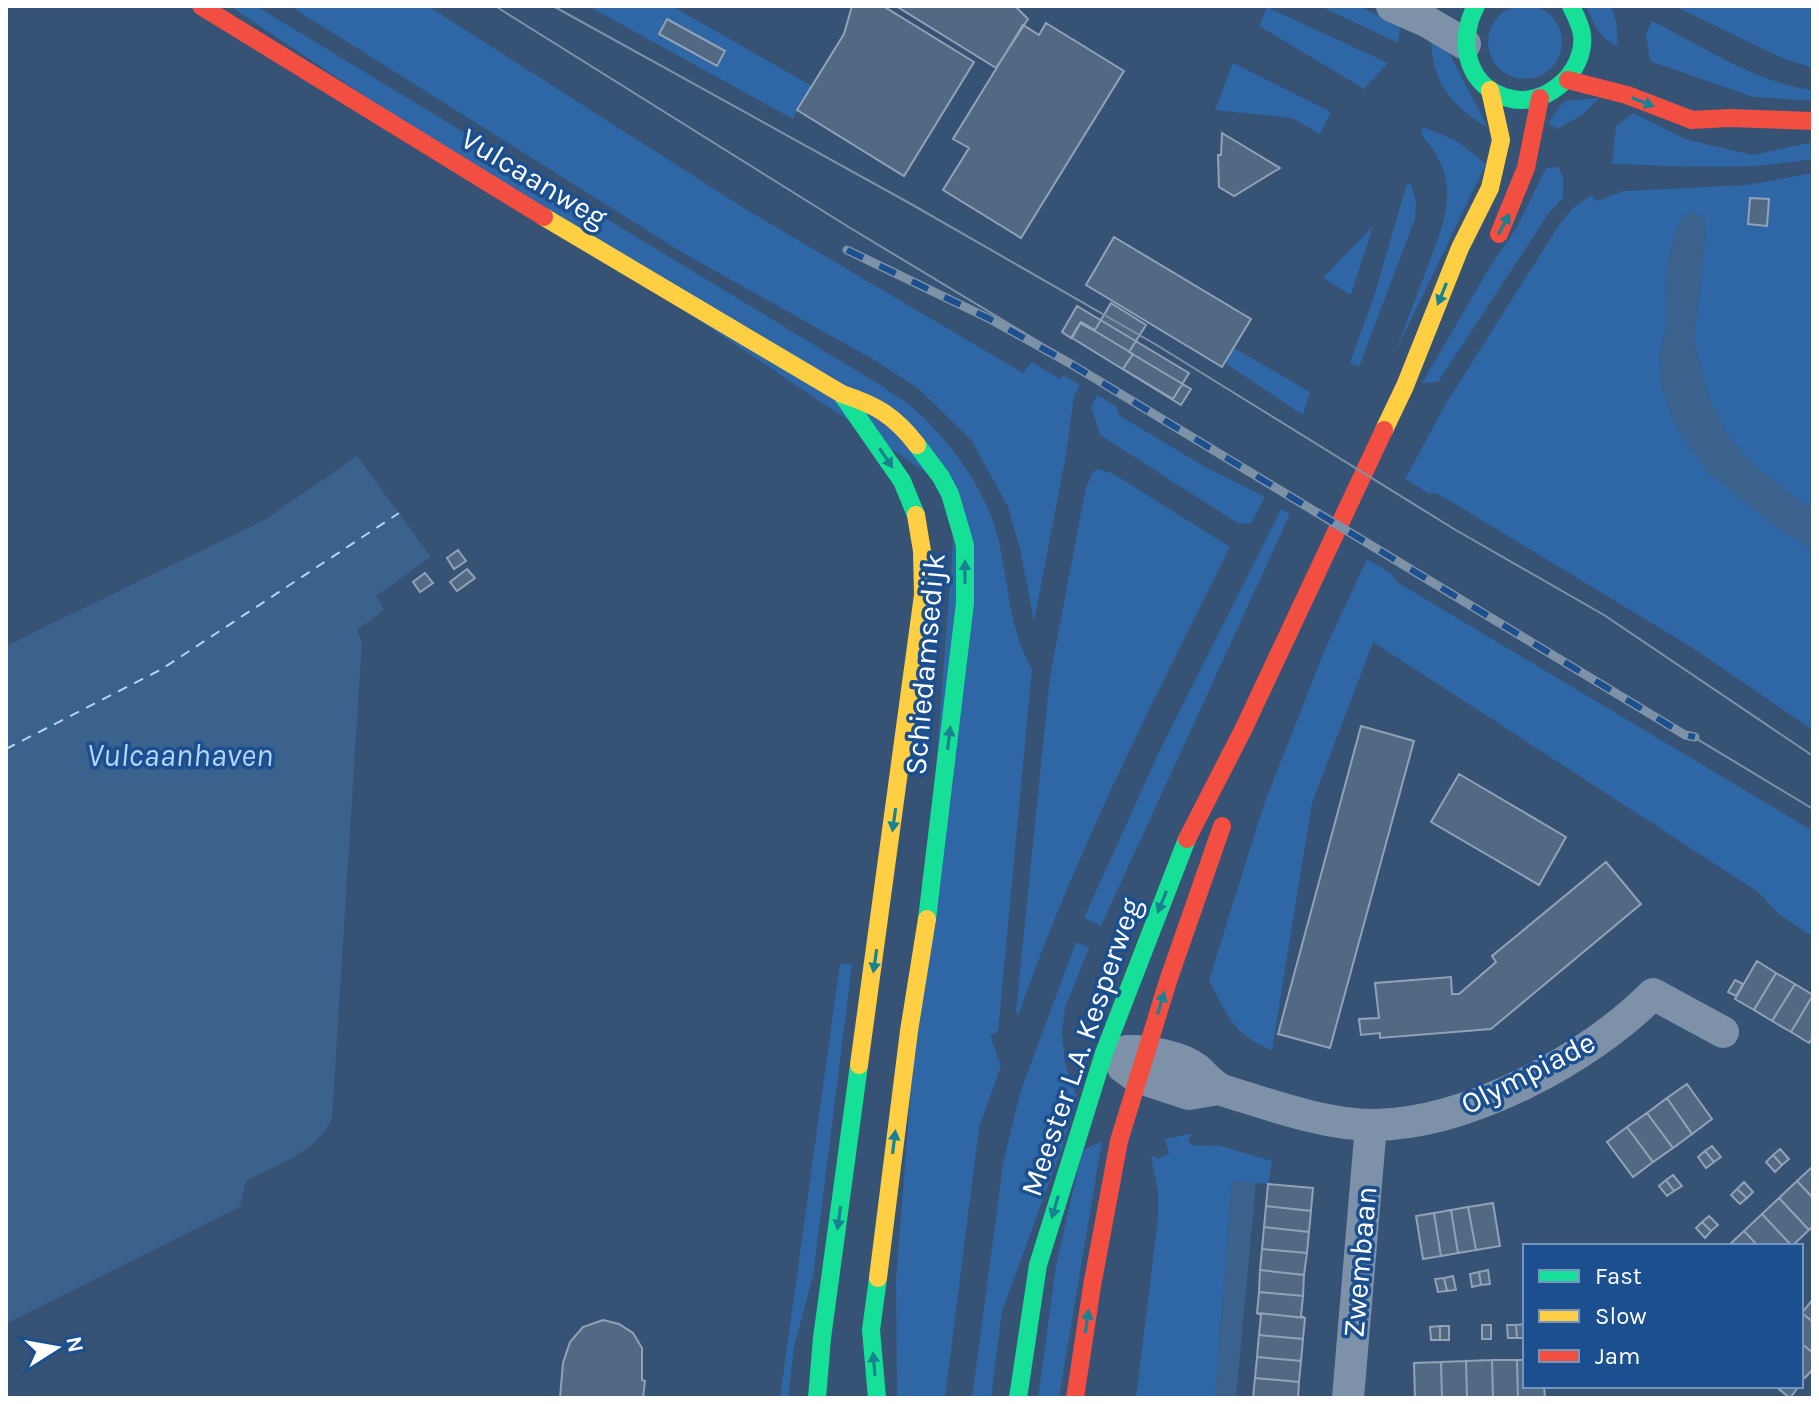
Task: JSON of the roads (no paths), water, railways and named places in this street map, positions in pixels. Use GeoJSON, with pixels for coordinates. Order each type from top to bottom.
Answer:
{"type":"FeatureCollection","features":[{"type":"Feature","properties":{"kind":"main road","name":"Vulcaanweg"},"geometry":{"type":"LineString","coordinates":[[201,6],[475,176],[842,394]]}},
{"type":"Feature","properties":{"kind":"main road"},"geometry":{"type":"LineString","coordinates":[[1465,44],[1467,24],[1476,6]]}},
{"type":"Feature","properties":{"kind":"main road"},"geometry":{"type":"LineString","coordinates":[[1490,90],[1514,99],[1540,98],[1560,88],[1568,80],[1589,45],[1571,6]]}},
{"type":"Feature","properties":{"kind":"main road","name":"Meester L.A. Kesperweg"},"geometry":{"type":"LineString","coordinates":[[1018,1398],[1038,1265],[1104,1053],[1137,964],[1191,830],[1243,730],[1405,386],[1460,248],[1490,188],[1501,140],[1500,129],[1490,90],[1472,70],[1465,44]]}},
{"type":"Feature","properties":{"kind":"main road"},"geometry":{"type":"LineString","coordinates":[[1568,80],[1612,91],[1692,120],[1813,121]]}},
{"type":"Feature","properties":{"kind":"main road"},"geometry":{"type":"LineString","coordinates":[[1491,249],[1518,198],[1535,142],[1540,98]]}},
{"type":"Feature","properties":{"kind":"main road"},"geometry":{"type":"LineString","coordinates":[[1714,101],[1729,118]]}},
{"type":"Feature","properties":{"kind":"main road","name":"Meester L.A. Kesperweg"},"geometry":{"type":"LineString","coordinates":[[1405,386],[1460,299]]}},
{"type":"Feature","properties":{"kind":"main road","name":"Schiedamsedijk"},"geometry":{"type":"LineString","coordinates":[[817,1398],[824,1322],[923,595],[923,551],[914,505],[902,482],[842,394]]}},
{"type":"Feature","properties":{"kind":"main road","name":"Schiedamsedijk"},"geometry":{"type":"LineString","coordinates":[[842,394],[870,403],[901,424],[950,494],[965,545],[965,603],[930,899],[909,1031],[871,1330],[877,1398]]}},
{"type":"Feature","properties":{"kind":"main road","name":"Meester L.A. Kesperweg"},"geometry":{"type":"LineString","coordinates":[[1075,1398],[1119,1141],[1168,981],[1219,839],[1243,730]]}},
{"type":"Feature","properties":{"kind":"street"},"geometry":{"type":"LineString","coordinates":[[1392,6],[1465,44]]}},
{"type":"Feature","properties":{"kind":"street","name":"Olympiade"},"geometry":{"type":"LineString","coordinates":[[1104,1053],[1142,1064],[1189,1094],[1219,1089],[1297,1114],[1371,1125],[1424,1120],[1487,1100],[1566,1059],[1629,1019],[1653,994],[1723,1032]]}},
{"type":"Feature","properties":{"kind":"street","name":"Zwembaan"},"geometry":{"type":"LineString","coordinates":[[1348,1398],[1371,1125]]}},
{"type":"Feature","properties":{"kind":"water"},"geometry":{"type":"Polygon","coordinates":[[[1695,212],[1705,218],[1706,231],[1694,340],[1709,399],[1729,438],[1757,468],[1813,511],[1813,551],[1771,523],[1708,472],[1676,427],[1662,386],[1660,351],[1667,323],[1665,277],[1676,229],[1684,215],[1695,212]]]}},
{"type":"Feature","properties":{"kind":"water","name":"Vulcaanhaven"},"geometry":{"type":"Polygon","coordinates":[[[357,456],[431,557],[376,596],[384,610],[357,630],[362,641],[332,1118],[326,1130],[307,1148],[246,1181],[240,1207],[6,1324],[6,646],[266,519],[357,456]]]}},
{"type":"Feature","properties":{"kind":"water"},"geometry":{"type":"Polygon","coordinates":[[[1232,1181],[1256,1183],[1236,1398],[1215,1398],[1232,1181]]]}},
{"type":"Feature","properties":{"kind":"tram line"},"geometry":{"type":"LineString","coordinates":[[495,6],[847,226],[1813,809]]}},
{"type":"Feature","properties":{"kind":"tram line"},"geometry":{"type":"LineString","coordinates":[[553,6],[911,204],[1155,344],[1454,529],[1604,615],[1813,756]]}},
{"type":"Feature","properties":{"kind":"railway"},"geometry":{"type":"LineString","coordinates":[[847,250],[990,319],[1071,364],[1685,735],[1695,737]]}}]}
